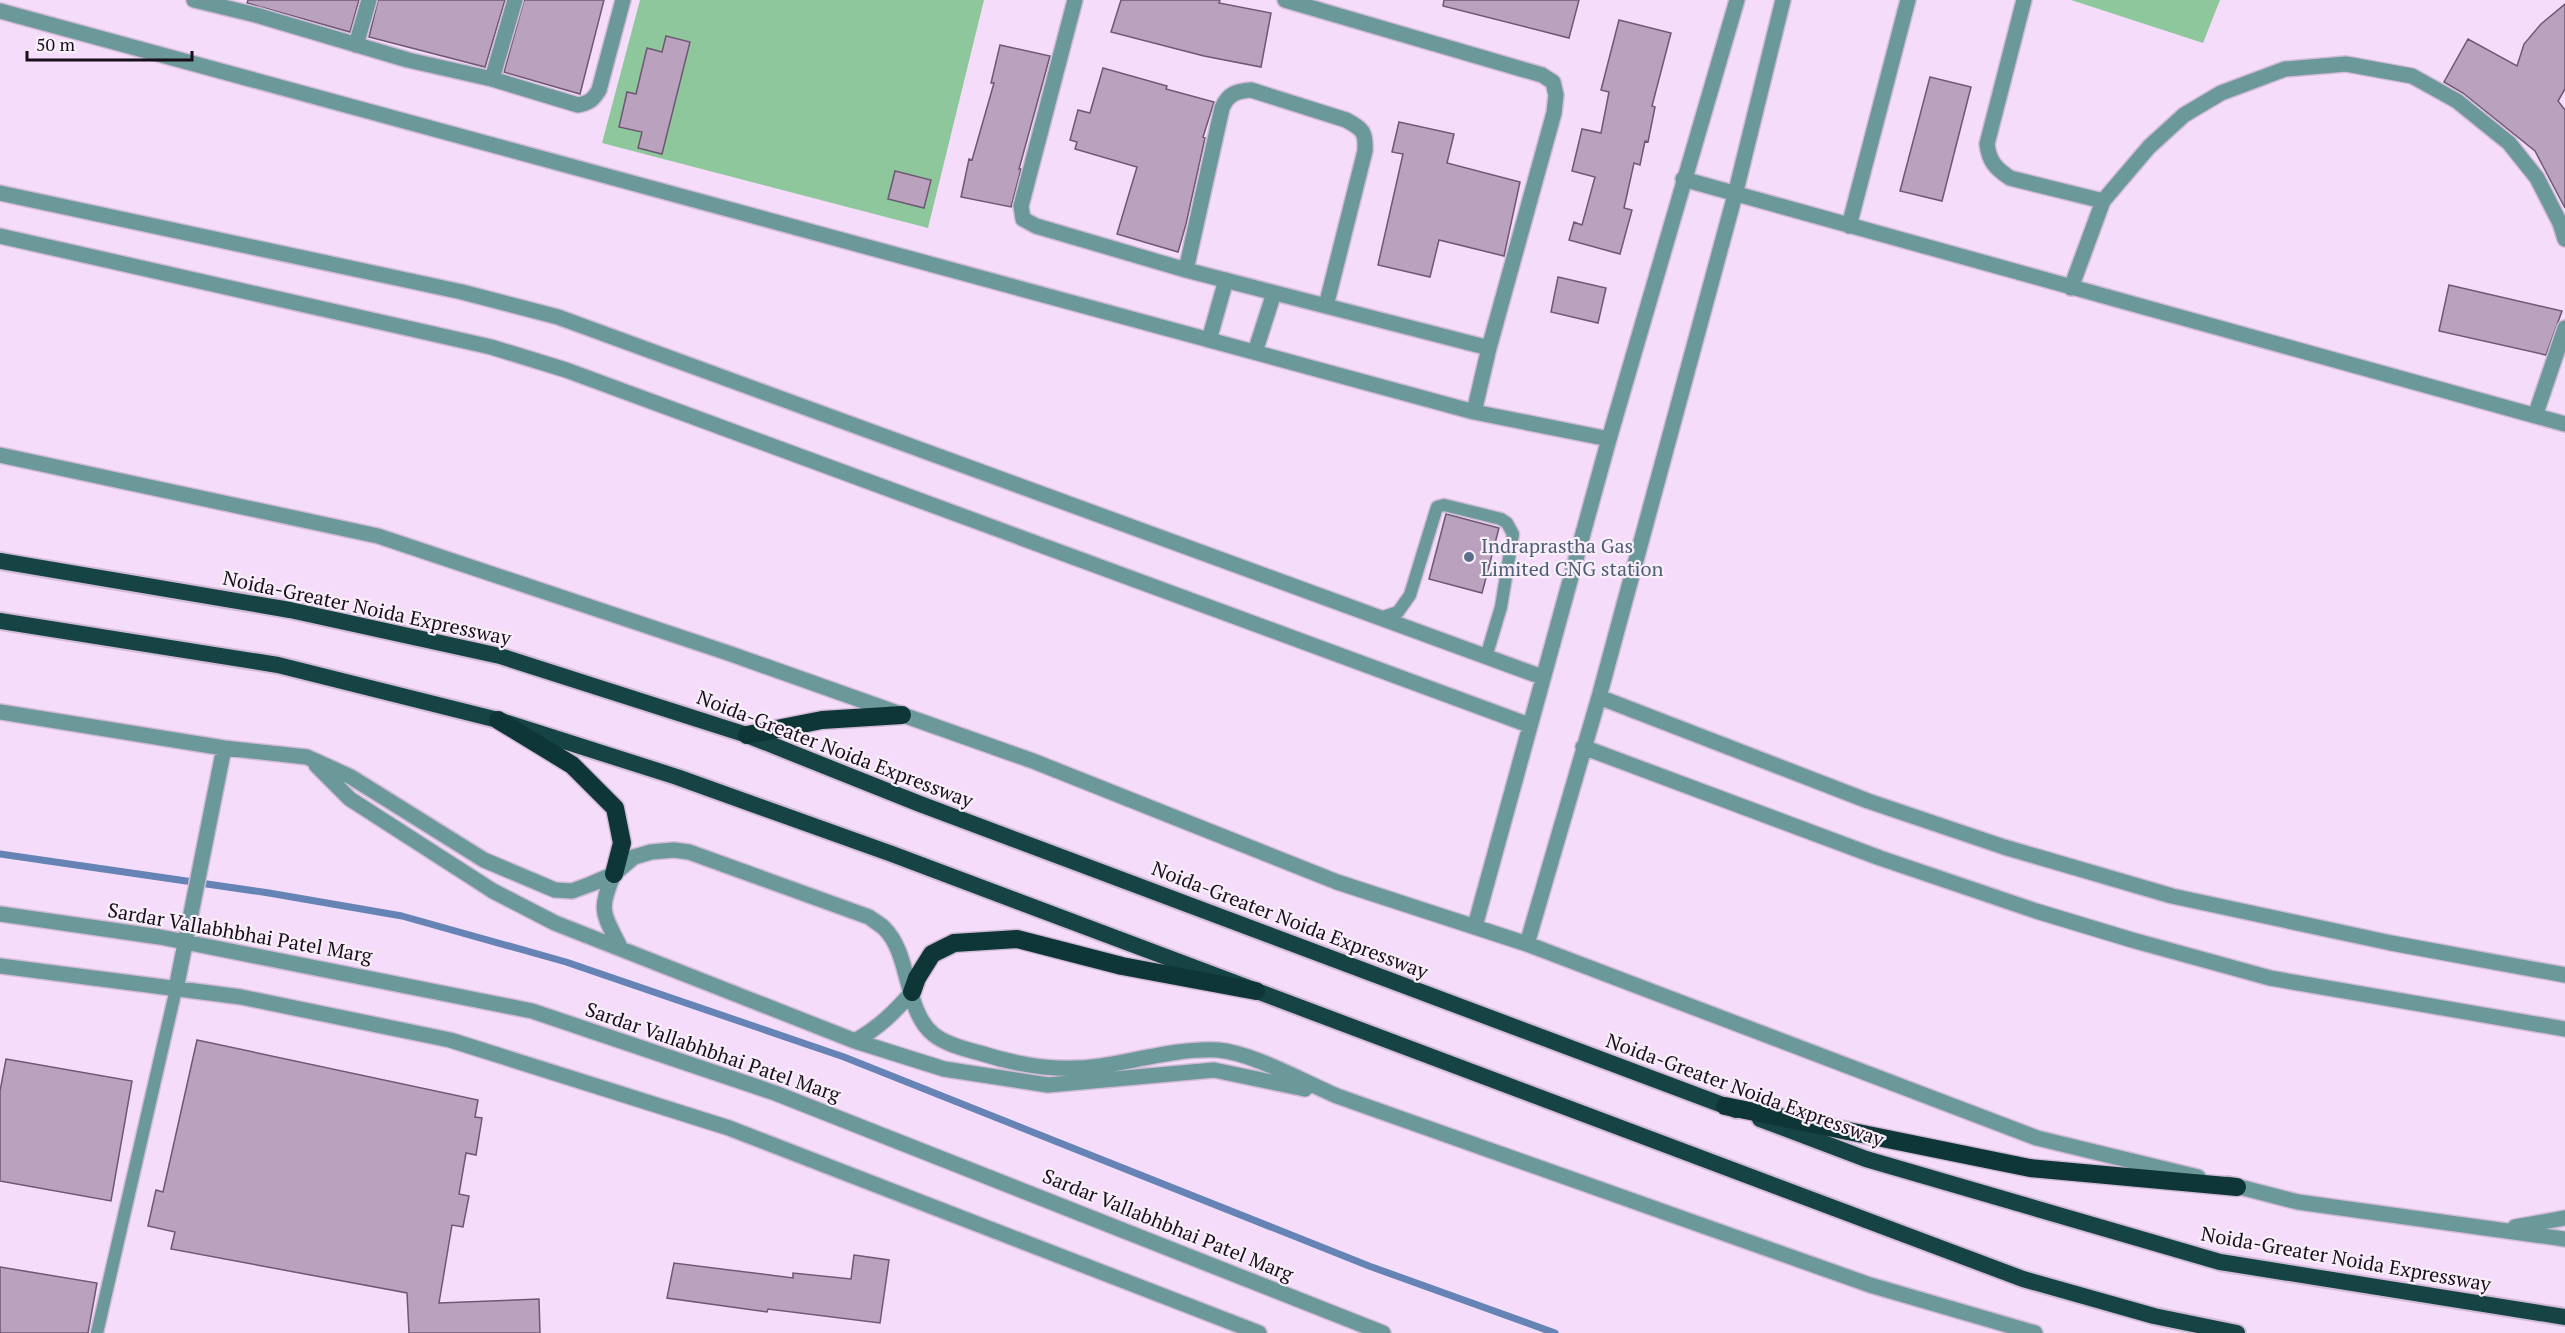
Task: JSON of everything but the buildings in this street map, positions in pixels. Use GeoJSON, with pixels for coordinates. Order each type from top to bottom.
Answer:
{"type":"FeatureCollection","features":[{"type":"Feature","properties":{"kind":"highway","name":"Noida-Greater Noida Expressway"},"geometry":{"type":"LineString","coordinates":[[0,561],[290,610],[500,656],[747,735],[920,804],[1866,1159],[2220,1262],[2565,1317]]}},
{"type":"Feature","properties":{"kind":"highway"},"geometry":{"type":"LineString","coordinates":[[0,621],[278,664],[498,720],[699,785],[892,854],[2023,1279],[2154,1316],[2237,1333]]}},
{"type":"Feature","properties":{"kind":"highway"},"geometry":{"type":"LineString","coordinates":[[747,735],[822,720],[902,715]]}},
{"type":"Feature","properties":{"kind":"highway"},"geometry":{"type":"LineString","coordinates":[[498,720],[572,765],[615,808],[622,843],[614,874]]}},
{"type":"Feature","properties":{"kind":"highway"},"geometry":{"type":"LineString","coordinates":[[912,992],[916,978],[932,954],[954,943],[1017,939],[1122,966],[1256,991]]}},
{"type":"Feature","properties":{"kind":"highway"},"geometry":{"type":"LineString","coordinates":[[1725,1106],[2030,1168],[2237,1187]]}},
{"type":"Feature","properties":{"kind":"street"},"geometry":{"type":"LineString","coordinates":[[194,0],[259,7],[356,45],[408,60],[492,79],[578,105],[587,104],[594,99],[599,90],[623,0]]}},
{"type":"Feature","properties":{"kind":"street"},"geometry":{"type":"LineString","coordinates":[[356,45],[369,0]]}},
{"type":"Feature","properties":{"kind":"street"},"geometry":{"type":"LineString","coordinates":[[492,79],[515,0]]}},
{"type":"Feature","properties":{"kind":"street"},"geometry":{"type":"LineString","coordinates":[[1075,0],[1021,206],[1023,219],[1036,226],[1186,270],[1489,348]]}},
{"type":"Feature","properties":{"kind":"street"},"geometry":{"type":"LineString","coordinates":[[1285,0],[1542,75],[1552,82],[1556,95],[1554,114],[1489,348],[1474,412]]}},
{"type":"Feature","properties":{"kind":"street"},"geometry":{"type":"LineString","coordinates":[[1475,926],[1609,439],[1737,0]]}},
{"type":"Feature","properties":{"kind":"street"},"geometry":{"type":"LineString","coordinates":[[1527,944],[1599,697],[1735,195],[1783,0]]}},
{"type":"Feature","properties":{"kind":"street"},"geometry":{"type":"LineString","coordinates":[[1849,226],[1908,0]]}},
{"type":"Feature","properties":{"kind":"street"},"geometry":{"type":"LineString","coordinates":[[2024,0],[1987,144],[1989,158],[1997,169],[2010,178],[2103,201]]}},
{"type":"Feature","properties":{"kind":"street"},"geometry":{"type":"LineString","coordinates":[[0,11],[1474,412],[1609,439]]}},
{"type":"Feature","properties":{"kind":"street"},"geometry":{"type":"LineString","coordinates":[[2071,288],[2103,201],[2149,147],[2184,115],[2222,93],[2285,69],[2346,64],[2412,76],[2457,101],[2509,143],[2537,178],[2560,223],[2565,239]]}},
{"type":"Feature","properties":{"kind":"street"},"geometry":{"type":"LineString","coordinates":[[1186,270],[1222,108],[1226,98],[1236,91],[1251,90],[1346,120],[1358,126],[1366,136],[1365,151],[1326,306]]}},
{"type":"Feature","properties":{"kind":"street"},"geometry":{"type":"LineString","coordinates":[[1683,179],[2565,424]]}},
{"type":"Feature","properties":{"kind":"street"},"geometry":{"type":"LineString","coordinates":[[0,193],[462,292],[558,317],[1542,677]]}},
{"type":"Feature","properties":{"kind":"street"},"geometry":{"type":"LineString","coordinates":[[0,236],[491,347],[566,370],[1529,725]]}},
{"type":"Feature","properties":{"kind":"street"},"geometry":{"type":"LineString","coordinates":[[1209,340],[1226,280]]}},
{"type":"Feature","properties":{"kind":"street"},"geometry":{"type":"LineString","coordinates":[[1255,352],[1274,293]]}},
{"type":"Feature","properties":{"kind":"street"},"geometry":{"type":"LineString","coordinates":[[2535,416],[2564,338]]}},
{"type":"Feature","properties":{"kind":"street"},"geometry":{"type":"LineString","coordinates":[[0,455],[378,536],[728,653],[1034,761],[1337,882],[1527,944],[2037,1138],[2298,1202],[2565,1239]]}},
{"type":"Feature","properties":{"kind":"street"},"geometry":{"type":"LineString","coordinates":[[1599,697],[1868,801],[2004,847],[2172,896],[2391,943],[2565,975]]}},
{"type":"Feature","properties":{"kind":"street"},"geometry":{"type":"LineString","coordinates":[[0,712],[224,748],[308,757],[351,777],[484,860],[555,890],[573,891],[614,874],[634,857],[651,852],[674,850],[689,852],[869,918],[885,928],[895,944],[922,1021],[934,1035],[961,1047],[1007,1062],[1055,1068],[1098,1067],[1201,1050],[1221,1050],[1261,1063],[1337,1096],[1870,1285],[2035,1333]]}},
{"type":"Feature","properties":{"kind":"street"},"geometry":{"type":"LineString","coordinates":[[1583,747],[1880,858],[2036,911],[2132,940],[2270,978],[2565,1029]]}},
{"type":"Feature","properties":{"kind":"street"},"geometry":{"type":"LineString","coordinates":[[176,989],[224,748]]}},
{"type":"Feature","properties":{"kind":"street"},"geometry":{"type":"LineString","coordinates":[[308,757],[350,799],[493,891],[555,923],[855,1041],[944,1070],[1048,1085],[1214,1070],[1337,1096]]}},
{"type":"Feature","properties":{"kind":"street"},"geometry":{"type":"LineString","coordinates":[[614,874],[603,898],[605,916],[621,949]]}},
{"type":"Feature","properties":{"kind":"street","name":"Sardar Vallabhbhai Patel Marg"},"geometry":{"type":"LineString","coordinates":[[0,914],[185,942],[532,1011],[775,1093],[1383,1333]]}},
{"type":"Feature","properties":{"kind":"street"},"geometry":{"type":"LineString","coordinates":[[0,966],[241,997],[462,1043],[729,1128],[1259,1333]]}},
{"type":"Feature","properties":{"kind":"street"},"geometry":{"type":"LineString","coordinates":[[855,1041],[875,1030],[892,1016],[912,992]]}},
{"type":"Feature","properties":{"kind":"street"},"geometry":{"type":"LineString","coordinates":[[2501,1230],[2565,1218]]}},
{"type":"Feature","properties":{"kind":"lane"},"geometry":{"type":"LineString","coordinates":[[1380,618],[1398,612],[1410,596],[1437,507],[1444,505],[1501,519],[1507,523],[1513,534],[1501,607],[1486,657]]}},
{"type":"Feature","properties":{"kind":"lane"},"geometry":{"type":"LineString","coordinates":[[97,1333],[176,989]]}},
{"type":"Feature","properties":{"kind":"green space"},"geometry":{"type":"Polygon","coordinates":[[[640,0],[984,0],[928,228],[602,143],[640,0]]]}},
{"type":"Feature","properties":{"kind":"green space"},"geometry":{"type":"Polygon","coordinates":[[[2071,0],[2220,0],[2203,43],[2071,0]]]}},
{"type":"Feature","properties":{"kind":"waterway"},"geometry":{"type":"LineString","coordinates":[[0,854],[269,893],[402,916],[566,962],[844,1057],[1369,1266],[1555,1333]]}},
{"type":"Feature","properties":{"kind":"place","name":"Indraprastha Gas Limited CNG station"},"geometry":{"type":"Point","coordinates":[1469,557]}}]}
